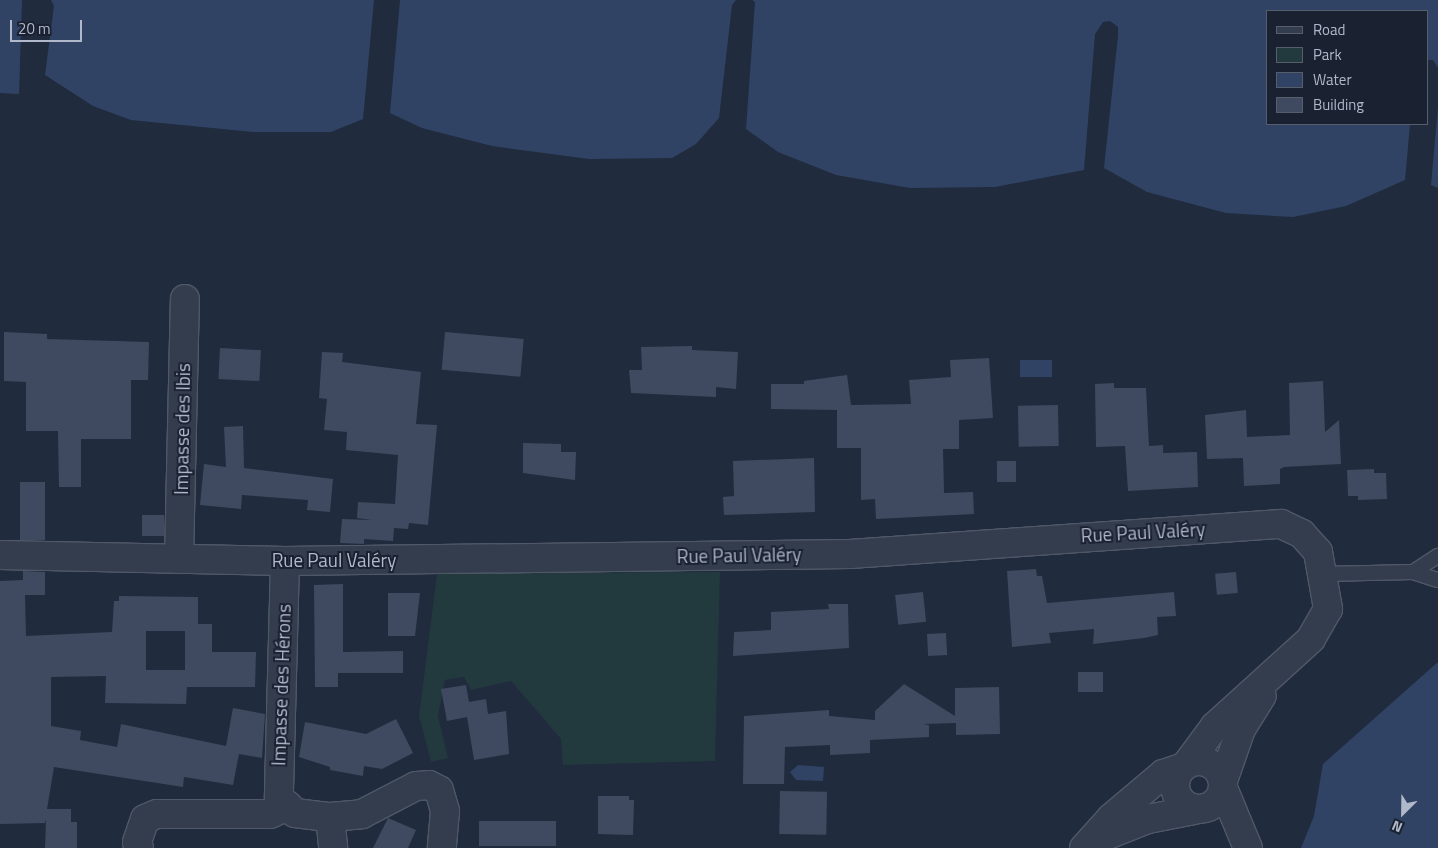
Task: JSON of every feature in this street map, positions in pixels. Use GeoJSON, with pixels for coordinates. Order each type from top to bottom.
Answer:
{"type":"FeatureCollection","features":[{"type":"Feature","properties":{"kind":"street","name":"Impasse des Ibis"},"geometry":{"type":"LineString","coordinates":[[179,559],[185,299]]}},
{"type":"Feature","properties":{"kind":"street","name":"Rue Paul Valéry"},"geometry":{"type":"LineString","coordinates":[[0,555],[285,561],[850,554],[1282,524],[1302,534],[1318,552],[1328,609],[1310,639],[1271,679],[1215,726],[1184,766]]}},
{"type":"Feature","properties":{"kind":"street","name":"Impasse des Hérons"},"geometry":{"type":"LineString","coordinates":[[285,561],[282,751],[277,782],[279,798],[288,806]]}},
{"type":"Feature","properties":{"kind":"street","name":"Rue Paul Valéry"},"geometry":{"type":"LineString","coordinates":[[1223,784],[1242,729],[1271,679]]}},
{"type":"Feature","properties":{"kind":"street"},"geometry":{"type":"LineString","coordinates":[[1089,844],[1111,818],[1163,774],[1184,766],[1209,763],[1223,784],[1248,848]]}},
{"type":"Feature","properties":{"kind":"street"},"geometry":{"type":"LineString","coordinates":[[1184,766],[1174,790],[1181,803],[1197,810],[1248,848]]}},
{"type":"Feature","properties":{"kind":"street"},"geometry":{"type":"LineString","coordinates":[[1089,844],[1148,819],[1197,810],[1218,801],[1223,784]]}},
{"type":"Feature","properties":{"kind":"street"},"geometry":{"type":"LineString","coordinates":[[139,848],[137,842],[144,819],[157,814],[270,814],[288,806],[295,813],[330,817],[362,814],[416,786],[429,785],[439,790],[445,811],[442,848]]}},
{"type":"Feature","properties":{"kind":"street"},"geometry":{"type":"LineString","coordinates":[[330,817],[333,848]]}},
{"type":"Feature","properties":{"kind":"lane"},"geometry":{"type":"LineString","coordinates":[[1413,572],[1438,556]]}},
{"type":"Feature","properties":{"kind":"lane"},"geometry":{"type":"LineString","coordinates":[[1323,574],[1413,572],[1438,580]]}},
{"type":"Feature","properties":{"kind":"green space"},"geometry":{"type":"Polygon","coordinates":[[[720,572],[715,761],[563,765],[561,739],[511,681],[471,690],[464,677],[445,680],[438,716],[448,758],[431,762],[419,716],[437,573],[720,572]]]}},
{"type":"Feature","properties":{"kind":"water"},"geometry":{"type":"Polygon","coordinates":[[[0,0],[22,0],[19,94],[0,93],[0,0]]]}},
{"type":"Feature","properties":{"kind":"water"},"geometry":{"type":"Polygon","coordinates":[[[51,0],[374,0],[363,119],[331,132],[253,132],[131,120],[93,106],[45,75],[54,6],[51,0]]]}},
{"type":"Feature","properties":{"kind":"water"},"geometry":{"type":"Polygon","coordinates":[[[400,0],[736,0],[732,5],[719,118],[696,144],[672,158],[589,159],[492,146],[422,128],[390,113],[400,0]]]}},
{"type":"Feature","properties":{"kind":"water"},"geometry":{"type":"Polygon","coordinates":[[[752,0],[1438,0],[1438,68],[1433,60],[1428,60],[1428,10],[1266,10],[1266,125],[1410,125],[1405,180],[1346,206],[1293,217],[1226,213],[1147,192],[1104,168],[1118,27],[1110,21],[1103,22],[1095,34],[1084,170],[995,187],[910,188],[836,175],[778,152],[746,129],[755,2],[752,0]]]}},
{"type":"Feature","properties":{"kind":"water"},"geometry":{"type":"Polygon","coordinates":[[[1438,107],[1438,188],[1431,185],[1438,107]]]}},
{"type":"Feature","properties":{"kind":"water"},"geometry":{"type":"Polygon","coordinates":[[[1020,360],[1052,360],[1052,377],[1020,377],[1020,360]]]}},
{"type":"Feature","properties":{"kind":"water"},"geometry":{"type":"Polygon","coordinates":[[[1438,662],[1438,848],[1301,848],[1314,816],[1323,764],[1438,662]]]}},
{"type":"Feature","properties":{"kind":"water"},"geometry":{"type":"Polygon","coordinates":[[[798,765],[824,767],[823,781],[796,780],[790,772],[798,765]]]}},
{"type":"Feature","properties":{"kind":"building"},"geometry":{"type":"Polygon","coordinates":[[[4,332],[47,334],[47,339],[149,342],[148,380],[131,380],[131,439],[81,439],[81,487],[59,487],[58,431],[26,431],[26,382],[4,381],[4,332]]]}},
{"type":"Feature","properties":{"kind":"building"},"geometry":{"type":"Polygon","coordinates":[[[445,332],[524,339],[520,377],[442,370],[445,332]]]}},
{"type":"Feature","properties":{"kind":"building"},"geometry":{"type":"Polygon","coordinates":[[[692,346],[692,350],[738,352],[736,389],[716,387],[716,397],[631,393],[629,370],[642,370],[641,347],[692,346]]]}},
{"type":"Feature","properties":{"kind":"building"},"geometry":{"type":"Polygon","coordinates":[[[220,348],[261,350],[259,381],[218,379],[220,348]]]}},
{"type":"Feature","properties":{"kind":"building"},"geometry":{"type":"Polygon","coordinates":[[[322,352],[343,353],[342,362],[421,372],[416,424],[437,425],[428,525],[409,523],[408,529],[394,528],[393,541],[364,539],[364,544],[340,543],[342,519],[372,520],[357,518],[358,502],[395,504],[398,455],[346,450],[347,432],[324,430],[327,399],[319,398],[322,352]]]}},
{"type":"Feature","properties":{"kind":"building"},"geometry":{"type":"Polygon","coordinates":[[[989,358],[993,418],[959,420],[959,449],[943,449],[944,493],[973,492],[974,514],[876,519],[875,499],[861,500],[861,448],[837,448],[837,410],[771,409],[771,384],[804,384],[804,381],[847,375],[851,405],[911,404],[909,380],[951,377],[950,360],[989,358]]]}},
{"type":"Feature","properties":{"kind":"building"},"geometry":{"type":"Polygon","coordinates":[[[1323,381],[1325,432],[1339,420],[1341,464],[1284,467],[1280,469],[1280,484],[1244,486],[1243,458],[1207,459],[1205,415],[1246,410],[1247,437],[1290,435],[1289,383],[1323,381]]]}},
{"type":"Feature","properties":{"kind":"building"},"geometry":{"type":"Polygon","coordinates":[[[1114,383],[1114,388],[1146,388],[1149,446],[1163,445],[1163,453],[1197,452],[1198,487],[1128,491],[1125,446],[1096,447],[1095,384],[1114,383]]]}},
{"type":"Feature","properties":{"kind":"building"},"geometry":{"type":"Polygon","coordinates":[[[1058,405],[1059,446],[1019,447],[1018,406],[1058,405]]]}},
{"type":"Feature","properties":{"kind":"building"},"geometry":{"type":"Polygon","coordinates":[[[243,426],[244,468],[333,479],[330,512],[307,510],[308,500],[242,495],[241,509],[200,505],[204,464],[226,467],[224,427],[243,426]]]}},
{"type":"Feature","properties":{"kind":"building"},"geometry":{"type":"Polygon","coordinates":[[[523,443],[561,444],[561,452],[576,452],[575,480],[523,473],[523,443]]]}},
{"type":"Feature","properties":{"kind":"building"},"geometry":{"type":"Polygon","coordinates":[[[814,458],[815,512],[724,515],[723,497],[734,496],[733,461],[814,458]]]}},
{"type":"Feature","properties":{"kind":"building"},"geometry":{"type":"Polygon","coordinates":[[[997,461],[1016,461],[1016,482],[997,482],[997,461]]]}},
{"type":"Feature","properties":{"kind":"building"},"geometry":{"type":"Polygon","coordinates":[[[1374,469],[1374,473],[1386,473],[1387,499],[1358,500],[1358,496],[1348,496],[1347,470],[1374,469]]]}},
{"type":"Feature","properties":{"kind":"building"},"geometry":{"type":"Polygon","coordinates":[[[20,482],[45,482],[45,540],[20,540],[20,482]]]}},
{"type":"Feature","properties":{"kind":"building"},"geometry":{"type":"Polygon","coordinates":[[[142,515],[164,515],[164,536],[142,536],[142,515]]]}},
{"type":"Feature","properties":{"kind":"building"},"geometry":{"type":"Polygon","coordinates":[[[1036,569],[1037,576],[1042,576],[1047,603],[1174,592],[1176,616],[1157,617],[1158,635],[1144,638],[1093,644],[1094,629],[1049,633],[1051,643],[1012,647],[1007,571],[1036,569]]]}},
{"type":"Feature","properties":{"kind":"building"},"geometry":{"type":"Polygon","coordinates":[[[23,571],[45,572],[45,595],[25,595],[26,636],[112,632],[114,601],[119,601],[119,596],[198,597],[198,624],[212,624],[212,652],[256,652],[255,687],[187,687],[186,704],[105,703],[106,676],[51,677],[51,726],[81,731],[80,740],[117,747],[121,724],[226,746],[233,708],[265,714],[262,758],[239,754],[233,785],[184,777],[183,787],[54,767],[47,809],[71,809],[71,822],[77,822],[77,848],[45,848],[46,819],[45,823],[0,824],[0,581],[23,580],[23,571]],[[146,631],[146,670],[185,670],[185,631],[146,631]]]}},
{"type":"Feature","properties":{"kind":"building"},"geometry":{"type":"Polygon","coordinates":[[[1236,572],[1238,593],[1217,595],[1215,574],[1236,572]]]}},
{"type":"Feature","properties":{"kind":"building"},"geometry":{"type":"Polygon","coordinates":[[[343,584],[343,652],[403,651],[403,673],[338,673],[338,687],[315,687],[314,585],[343,584]]]}},
{"type":"Feature","properties":{"kind":"building"},"geometry":{"type":"Polygon","coordinates":[[[923,592],[926,622],[898,625],[895,595],[923,592]]]}},
{"type":"Feature","properties":{"kind":"building"},"geometry":{"type":"Polygon","coordinates":[[[388,593],[420,593],[415,636],[388,636],[388,593]]]}},
{"type":"Feature","properties":{"kind":"building"},"geometry":{"type":"Polygon","coordinates":[[[828,604],[848,604],[849,648],[733,656],[734,632],[771,630],[771,612],[829,609],[828,604]]]}},
{"type":"Feature","properties":{"kind":"building"},"geometry":{"type":"Polygon","coordinates":[[[946,633],[947,655],[928,656],[927,634],[946,633]]]}},
{"type":"Feature","properties":{"kind":"building"},"geometry":{"type":"Polygon","coordinates":[[[1078,672],[1103,672],[1103,692],[1078,692],[1078,672]]]}},
{"type":"Feature","properties":{"kind":"building"},"geometry":{"type":"Polygon","coordinates":[[[904,684],[955,716],[955,688],[999,687],[1000,734],[956,735],[956,723],[923,724],[929,725],[929,737],[870,740],[870,753],[830,755],[830,745],[785,747],[784,784],[743,784],[744,716],[829,710],[829,716],[875,720],[875,711],[904,684]]]}},
{"type":"Feature","properties":{"kind":"building"},"geometry":{"type":"Polygon","coordinates":[[[466,685],[469,702],[486,699],[488,714],[506,711],[509,754],[474,760],[467,717],[447,721],[441,689],[466,685]]]}},
{"type":"Feature","properties":{"kind":"building"},"geometry":{"type":"Polygon","coordinates":[[[396,719],[413,753],[382,769],[364,766],[363,776],[330,770],[330,767],[299,757],[305,722],[366,734],[396,719]]]}},
{"type":"Feature","properties":{"kind":"building"},"geometry":{"type":"Polygon","coordinates":[[[780,791],[827,792],[826,835],[779,834],[780,791]]]}},
{"type":"Feature","properties":{"kind":"building"},"geometry":{"type":"Polygon","coordinates":[[[598,796],[629,796],[629,800],[634,800],[633,835],[598,834],[598,796]]]}},
{"type":"Feature","properties":{"kind":"building"},"geometry":{"type":"Polygon","coordinates":[[[388,818],[416,830],[408,848],[373,848],[388,818]]]}},
{"type":"Feature","properties":{"kind":"building"},"geometry":{"type":"Polygon","coordinates":[[[479,821],[556,821],[556,846],[479,846],[479,821]]]}}]}
